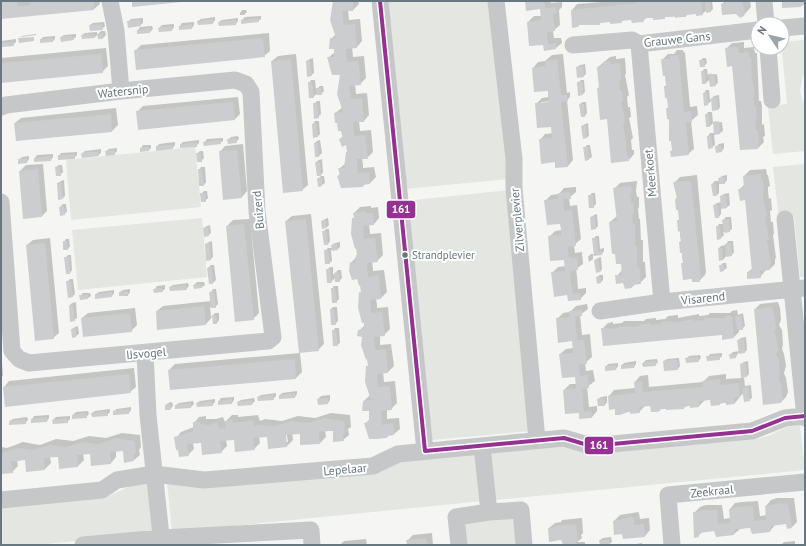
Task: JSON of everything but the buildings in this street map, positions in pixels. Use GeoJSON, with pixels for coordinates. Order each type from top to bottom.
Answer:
{"type":"FeatureCollection","features":[{"type":"Feature","properties":{"kind":"street"},"geometry":{"type":"LineString","coordinates":[[110,1],[116,31],[121,91]]}},
{"type":"Feature","properties":{"kind":"street"},"geometry":{"type":"LineString","coordinates":[[380,1],[426,451]]}},
{"type":"Feature","properties":{"kind":"street","name":"Zilverplevier"},"geometry":{"type":"LineString","coordinates":[[496,1],[514,159],[514,188],[537,440]]}},
{"type":"Feature","properties":{"kind":"street"},"geometry":{"type":"LineString","coordinates":[[764,1],[765,16]]}},
{"type":"Feature","properties":{"kind":"street"},"geometry":{"type":"LineString","coordinates":[[790,27],[805,26]]}},
{"type":"Feature","properties":{"kind":"street","name":"Grauwe Gans"},"geometry":{"type":"LineString","coordinates":[[573,45],[632,40],[639,44],[750,31]]}},
{"type":"Feature","properties":{"kind":"street","name":"Meerkoet"},"geometry":{"type":"LineString","coordinates":[[639,44],[662,302]]}},
{"type":"Feature","properties":{"kind":"street"},"geometry":{"type":"LineString","coordinates":[[769,56],[772,100]]}},
{"type":"Feature","properties":{"kind":"street","name":"Watersnip"},"geometry":{"type":"LineString","coordinates":[[1,107],[6,105],[121,91],[235,80],[246,84]]}},
{"type":"Feature","properties":{"kind":"street","name":"Buizerd"},"geometry":{"type":"LineString","coordinates":[[246,84],[251,92],[257,211],[273,337]]}},
{"type":"Feature","properties":{"kind":"street","name":"IJsvogel"},"geometry":{"type":"LineString","coordinates":[[1,202],[12,351],[19,359],[29,363],[145,353],[268,341],[273,337]]}},
{"type":"Feature","properties":{"kind":"street"},"geometry":{"type":"LineString","coordinates":[[785,219],[799,289],[805,417]]}},
{"type":"Feature","properties":{"kind":"street","name":"Visarend"},"geometry":{"type":"LineString","coordinates":[[600,311],[662,302],[799,289]]}},
{"type":"Feature","properties":{"kind":"street"},"geometry":{"type":"LineString","coordinates":[[145,353],[148,414],[161,541]]}},
{"type":"Feature","properties":{"kind":"street","name":"Lepelaar"},"geometry":{"type":"LineString","coordinates":[[1,500],[102,490],[117,480],[154,474],[204,480],[373,466],[398,454],[564,438],[591,446],[752,431],[784,418],[805,417]]}},
{"type":"Feature","properties":{"kind":"street"},"geometry":{"type":"LineString","coordinates":[[482,446],[489,512]]}},
{"type":"Feature","properties":{"kind":"street","name":"Zeekraal"},"geometry":{"type":"LineString","coordinates":[[672,545],[668,496],[805,482]]}},
{"type":"Feature","properties":{"kind":"street"},"geometry":{"type":"LineString","coordinates":[[459,545],[456,517],[489,512],[520,510],[524,545]]}},
{"type":"Feature","properties":{"kind":"street"},"geometry":{"type":"LineString","coordinates":[[83,545],[311,530],[312,545]]}},
{"type":"Feature","properties":{"kind":"shaded area"},"geometry":{"type":"Polygon","coordinates":[[[387,1],[490,1],[508,179],[405,189],[387,1]]]}},
{"type":"Feature","properties":{"kind":"shaded area"},"geometry":{"type":"Polygon","coordinates":[[[805,40],[805,71],[800,91],[805,108],[805,151],[773,154],[768,106],[787,104],[782,56],[790,56],[790,41],[805,40]]]}},
{"type":"Feature","properties":{"kind":"shaded area"},"geometry":{"type":"Polygon","coordinates":[[[195,147],[201,207],[71,220],[66,160],[195,147]]]}},
{"type":"Feature","properties":{"kind":"shaded area"},"geometry":{"type":"Polygon","coordinates":[[[805,164],[805,277],[800,277],[794,217],[779,219],[773,167],[805,164]]]}},
{"type":"Feature","properties":{"kind":"shaded area"},"geometry":{"type":"Polygon","coordinates":[[[509,190],[531,431],[431,440],[405,201],[509,190]]]}},
{"type":"Feature","properties":{"kind":"shaded area"},"geometry":{"type":"Polygon","coordinates":[[[202,218],[207,277],[78,290],[72,230],[202,218]]]}},
{"type":"Feature","properties":{"kind":"shaded area"},"geometry":{"type":"Polygon","coordinates":[[[800,425],[805,470],[496,500],[491,449],[564,442],[596,454],[757,439],[768,436],[787,427],[800,425]]]}},
{"type":"Feature","properties":{"kind":"shaded area"},"geometry":{"type":"Polygon","coordinates":[[[478,451],[483,501],[172,532],[167,481],[478,451]]]}},
{"type":"Feature","properties":{"kind":"shaded area"},"geometry":{"type":"Polygon","coordinates":[[[155,482],[160,533],[35,545],[1,545],[1,507],[106,497],[135,484],[155,482]]]}},
{"type":"Feature","properties":{"kind":"shaded area"},"geometry":{"type":"Polygon","coordinates":[[[508,515],[518,522],[520,545],[463,545],[462,529],[469,519],[508,515]]]}},
{"type":"Feature","properties":{"kind":"transit line","name":"161"},"geometry":{"type":"LineString","coordinates":[[380,1],[425,451],[564,438],[591,446],[752,431],[785,418],[805,416]]}},
{"type":"Feature","properties":{"kind":"place","name":"Strandplevier"},"geometry":{"type":"Point","coordinates":[405,255]}}]}
